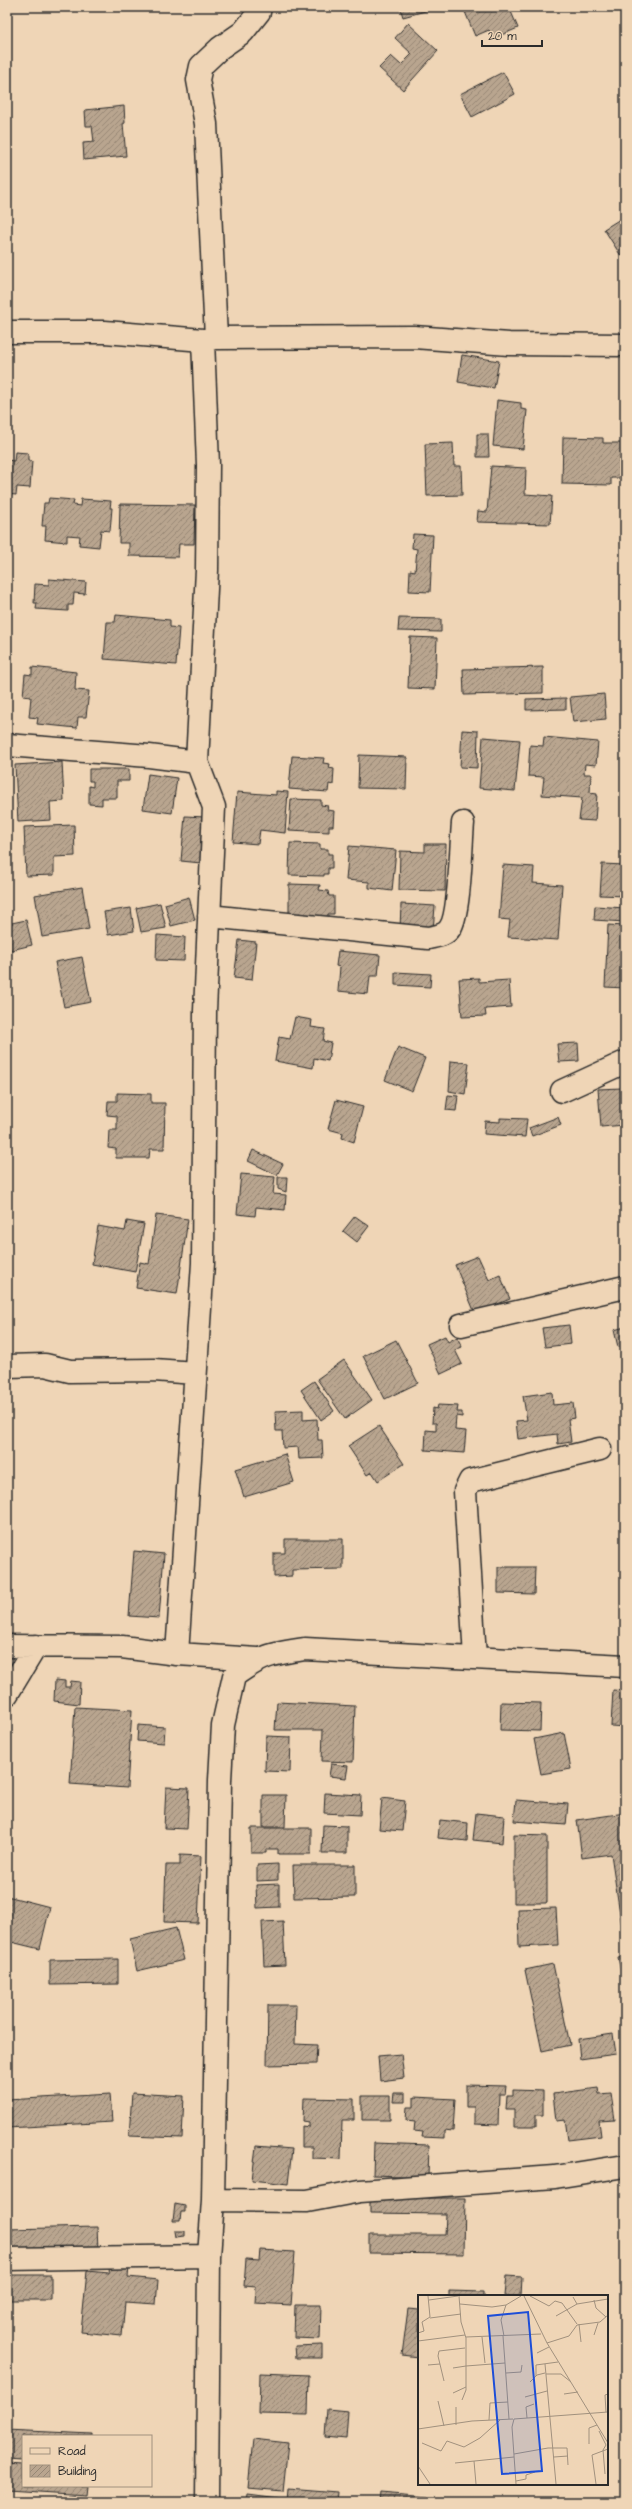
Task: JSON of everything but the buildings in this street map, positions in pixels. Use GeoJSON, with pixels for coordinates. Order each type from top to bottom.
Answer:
{"type":"FeatureCollection","features":[{"type":"Feature","properties":{"kind":"street"},"geometry":{"type":"LineString","coordinates":[[177,1654],[203,1263],[205,1011],[214,807],[197,762],[207,570],[209,339],[206,124],[198,80],[201,66],[220,48],[243,32],[259,12],[260,7]]}},
{"type":"Feature","properties":{"kind":"street"},"geometry":{"type":"LineString","coordinates":[[7,332],[105,332],[209,339],[414,337],[509,344],[625,345]]}},
{"type":"Feature","properties":{"kind":"street"},"geometry":{"type":"LineString","coordinates":[[7,745],[149,756],[197,762]]}},
{"type":"Feature","properties":{"kind":"street"},"geometry":{"type":"LineString","coordinates":[[209,916],[428,938],[444,934],[451,928],[455,912],[463,823]]}},
{"type":"Feature","properties":{"kind":"street"},"geometry":{"type":"LineString","coordinates":[[562,1091],[625,1062]]}},
{"type":"Feature","properties":{"kind":"street"},"geometry":{"type":"LineString","coordinates":[[461,1325],[625,1287]]}},
{"type":"Feature","properties":{"kind":"street"},"geometry":{"type":"LineString","coordinates":[[7,1366],[45,1365],[70,1371],[154,1370],[195,1373]]}},
{"type":"Feature","properties":{"kind":"street"},"geometry":{"type":"LineString","coordinates":[[475,1658],[465,1491],[466,1485],[470,1481],[600,1449]]}},
{"type":"Feature","properties":{"kind":"street"},"geometry":{"type":"LineString","coordinates":[[7,1646],[122,1647],[177,1654],[258,1659]]}},
{"type":"Feature","properties":{"kind":"street"},"geometry":{"type":"LineString","coordinates":[[7,1694],[36,1646]]}},
{"type":"Feature","properties":{"kind":"street"},"geometry":{"type":"LineString","coordinates":[[207,2502],[209,2256],[213,2200],[220,1780],[223,1724],[234,1676],[258,1659],[276,1653],[305,1649],[625,1666]]}},
{"type":"Feature","properties":{"kind":"street"},"geometry":{"type":"LineString","coordinates":[[213,2200],[307,2201],[360,2191],[555,2177],[625,2166]]}},
{"type":"Feature","properties":{"kind":"street"},"geometry":{"type":"LineString","coordinates":[[7,2259],[209,2256]]}}]}
